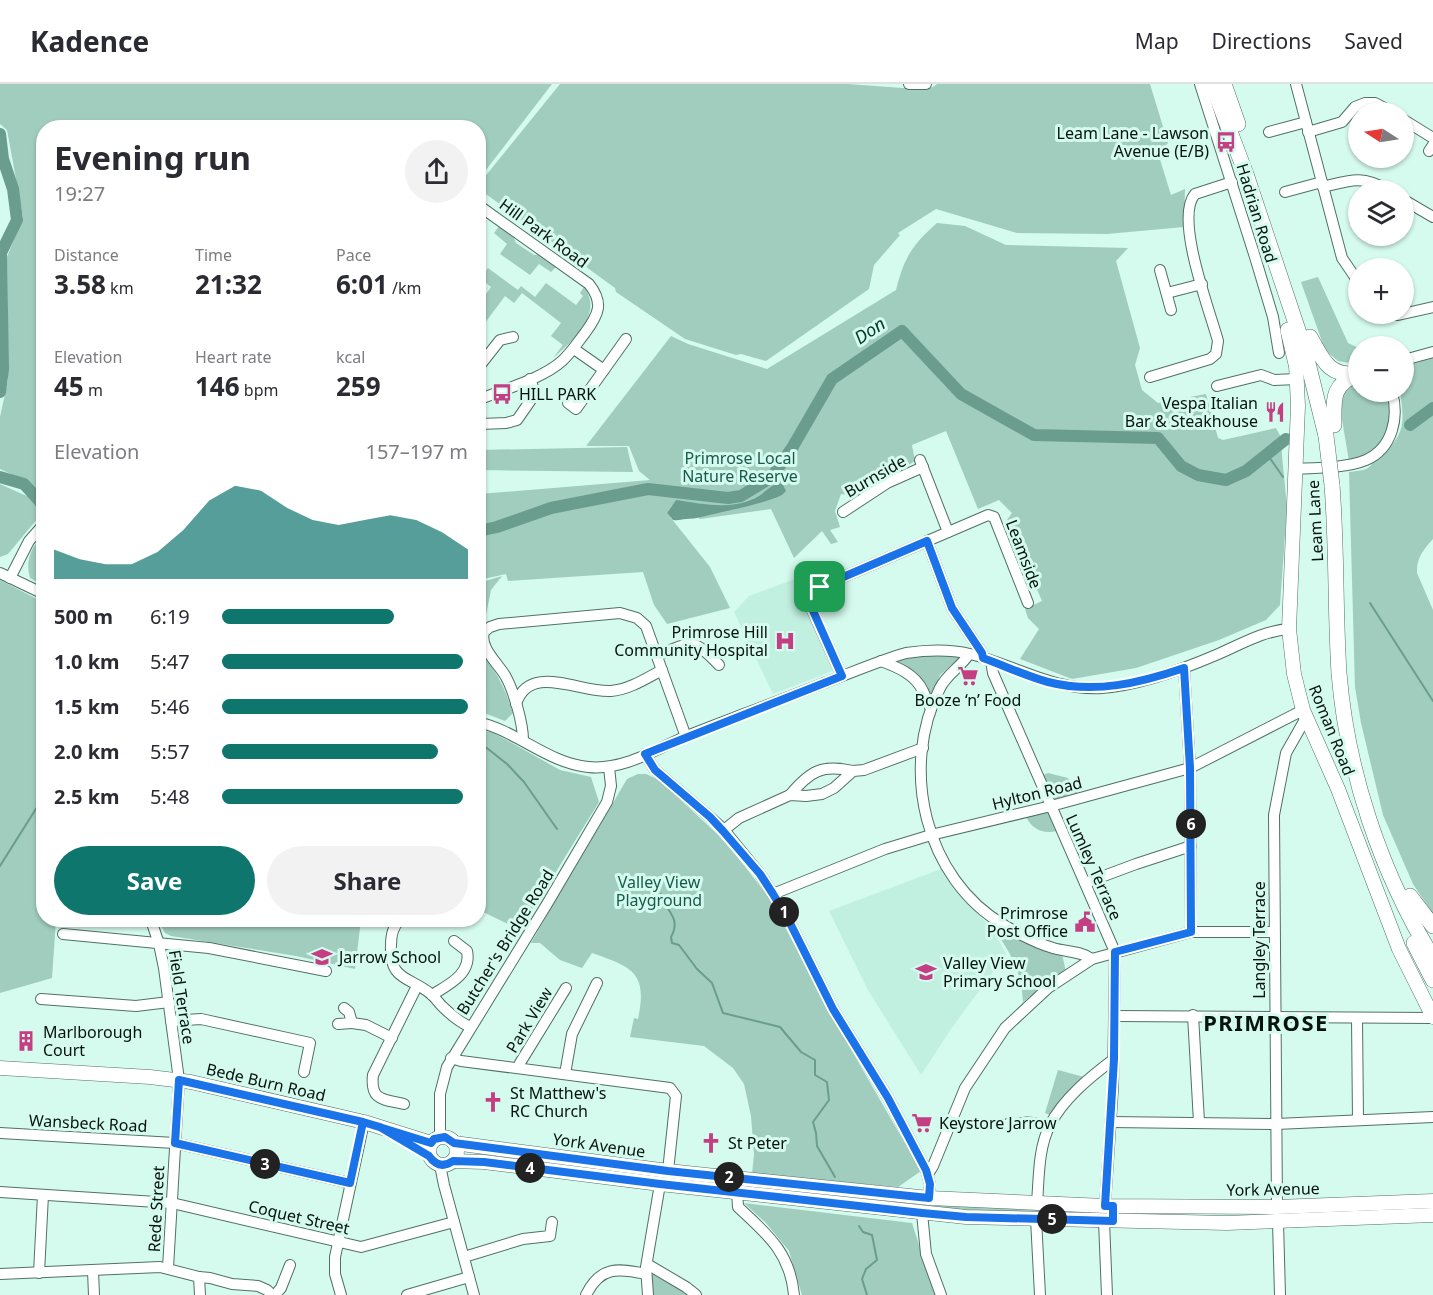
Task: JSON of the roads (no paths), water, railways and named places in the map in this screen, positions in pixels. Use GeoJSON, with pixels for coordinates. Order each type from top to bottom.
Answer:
{"type":"FeatureCollection","features":[{"type":"Feature","properties":{"kind":"highway","name":"Leam Lane"},"geometry":{"type":"LineString","coordinates":[[1212,84],[1246,174],[1332,433]]}},
{"type":"Feature","properties":{"kind":"highway","name":"Leam Lane"},"geometry":{"type":"LineString","coordinates":[[1224,84],[1326,389],[1332,433],[1349,676],[1355,722],[1374,801],[1394,859],[1433,940]]}},
{"type":"Feature","properties":{"kind":"highway"},"geometry":{"type":"LineString","coordinates":[[1246,174],[1297,372]]}},
{"type":"Feature","properties":{"kind":"highway"},"geometry":{"type":"LineString","coordinates":[[1310,337],[1323,360],[1332,369],[1348,374]]}},
{"type":"Feature","properties":{"kind":"highway"},"geometry":{"type":"LineString","coordinates":[[1332,433],[1334,399],[1337,389],[1348,379]]}},
{"type":"Feature","properties":{"kind":"highway","name":"Leam Lane"},"geometry":{"type":"LineString","coordinates":[[1336,485],[1340,675],[1346,723],[1361,792],[1374,832],[1392,879],[1433,957]]}},
{"type":"Feature","properties":{"kind":"highway"},"geometry":{"type":"LineString","coordinates":[[1392,879],[1404,922],[1433,980]]}},
{"type":"Feature","properties":{"kind":"highway"},"geometry":{"type":"LineString","coordinates":[[1410,896],[1433,926]]}},
{"type":"Feature","properties":{"kind":"main road","name":"Roman Road"},"geometry":{"type":"LineString","coordinates":[[1297,372],[1298,406],[1289,629],[1293,674],[1305,713],[1338,789],[1399,949],[1433,1018]]}},
{"type":"Feature","properties":{"kind":"main road","name":"Bede Burn Road"},"geometry":{"type":"LineString","coordinates":[[0,1068],[179,1080],[363,1122],[439,1152]]}},
{"type":"Feature","properties":{"kind":"main road","name":"York Avenue"},"geometry":{"type":"LineString","coordinates":[[439,1152],[457,1152],[454,1143],[668,1171],[929,1198],[1109,1206],[1277,1207],[1433,1201]]}},
{"type":"Feature","properties":{"kind":"main road","name":"York Avenue"},"geometry":{"type":"LineString","coordinates":[[439,1152],[484,1162],[660,1184],[966,1217],[1278,1222],[1433,1215]]}},
{"type":"Feature","properties":{"kind":"main road"},"geometry":{"type":"LineString","coordinates":[[660,1184],[668,1171]]}},
{"type":"Feature","properties":{"kind":"main road"},"geometry":{"type":"LineString","coordinates":[[737,1192],[739,1178]]}},
{"type":"Feature","properties":{"kind":"main road"},"geometry":{"type":"LineString","coordinates":[[922,1213],[929,1198]]}},
{"type":"Feature","properties":{"kind":"main road"},"geometry":{"type":"LineString","coordinates":[[1108,1221],[1109,1206]]}},
{"type":"Feature","properties":{"kind":"main road"},"geometry":{"type":"LineString","coordinates":[[1277,1207],[1278,1222]]}},
{"type":"Feature","properties":{"kind":"street"},"geometry":{"type":"LineString","coordinates":[[909,84],[926,84]]}},
{"type":"Feature","properties":{"kind":"street","name":"Hadrian Road"},"geometry":{"type":"LineString","coordinates":[[1200,84],[1273,317],[1279,353]]}},
{"type":"Feature","properties":{"kind":"street"},"geometry":{"type":"LineString","coordinates":[[1296,84],[1342,258],[1348,267]]}},
{"type":"Feature","properties":{"kind":"street"},"geometry":{"type":"LineString","coordinates":[[1269,132],[1342,122],[1348,115]]}},
{"type":"Feature","properties":{"kind":"street"},"geometry":{"type":"LineString","coordinates":[[1414,126],[1433,138]]}},
{"type":"Feature","properties":{"kind":"street"},"geometry":{"type":"LineString","coordinates":[[1285,192],[1348,181]]}},
{"type":"Feature","properties":{"kind":"street"},"geometry":{"type":"LineString","coordinates":[[1150,377],[1210,359],[1216,354],[1218,341],[1189,238],[1191,200],[1199,192],[1232,182]]}},
{"type":"Feature","properties":{"kind":"street"},"geometry":{"type":"LineString","coordinates":[[1414,206],[1433,216]]}},
{"type":"Feature","properties":{"kind":"street","name":"Hill Park Road"},"geometry":{"type":"LineString","coordinates":[[486,211],[589,284],[598,302],[596,316],[574,349],[555,367],[486,397]]}},
{"type":"Feature","properties":{"kind":"street"},"geometry":{"type":"LineString","coordinates":[[1160,270],[1171,310]]}},
{"type":"Feature","properties":{"kind":"street"},"geometry":{"type":"LineString","coordinates":[[1167,293],[1202,284]]}},
{"type":"Feature","properties":{"kind":"street"},"geometry":{"type":"LineString","coordinates":[[1414,311],[1433,307]]}},
{"type":"Feature","properties":{"kind":"street"},"geometry":{"type":"LineString","coordinates":[[486,358],[500,340],[513,337]]}},
{"type":"Feature","properties":{"kind":"street"},"geometry":{"type":"LineString","coordinates":[[568,403],[576,409],[626,339]]}},
{"type":"Feature","properties":{"kind":"street"},"geometry":{"type":"LineString","coordinates":[[574,349],[604,370]]}},
{"type":"Feature","properties":{"kind":"street"},"geometry":{"type":"LineString","coordinates":[[1414,357],[1433,352]]}},
{"type":"Feature","properties":{"kind":"street"},"geometry":{"type":"LineString","coordinates":[[1217,386],[1261,375],[1274,380],[1297,372]]}},
{"type":"Feature","properties":{"kind":"street"},"geometry":{"type":"LineString","coordinates":[[486,424],[517,420],[533,397],[534,390],[530,379]]}},
{"type":"Feature","properties":{"kind":"street"},"geometry":{"type":"LineString","coordinates":[[1295,469],[1357,462],[1376,454],[1390,438],[1395,423],[1394,402]]}},
{"type":"Feature","properties":{"kind":"street","name":"Burnside"},"geometry":{"type":"LineString","coordinates":[[843,512],[922,463],[948,532]]}},
{"type":"Feature","properties":{"kind":"street","name":"Leamside"},"geometry":{"type":"LineString","coordinates":[[948,532],[988,515],[993,516],[1028,603]]}},
{"type":"Feature","properties":{"kind":"street"},"geometry":{"type":"LineString","coordinates":[[36,532],[5,576],[36,590]]}},
{"type":"Feature","properties":{"kind":"street"},"geometry":{"type":"LineString","coordinates":[[842,676],[810,604],[811,593],[820,587],[948,532]]}},
{"type":"Feature","properties":{"kind":"street","name":"Lumley Terrace"},"geometry":{"type":"LineString","coordinates":[[927,541],[952,608],[987,660],[1115,952]]}},
{"type":"Feature","properties":{"kind":"street"},"geometry":{"type":"LineString","coordinates":[[486,629],[502,623],[624,614],[644,623],[685,737]]}},
{"type":"Feature","properties":{"kind":"street"},"geometry":{"type":"LineString","coordinates":[[486,725],[503,730],[573,764],[586,767],[609,767],[906,653],[934,650],[969,654],[1045,681],[1083,688],[1116,686],[1184,668],[1263,633],[1289,629]]}},
{"type":"Feature","properties":{"kind":"street"},"geometry":{"type":"LineString","coordinates":[[657,655],[696,644],[719,665]]}},
{"type":"Feature","properties":{"kind":"street"},"geometry":{"type":"LineString","coordinates":[[486,645],[507,678],[523,730],[523,740]]}},
{"type":"Feature","properties":{"kind":"street"},"geometry":{"type":"LineString","coordinates":[[969,654],[947,676],[931,708],[922,748],[923,802],[931,835],[963,891],[987,914],[1005,926],[1043,944],[1080,953],[1092,959]]}},
{"type":"Feature","properties":{"kind":"street"},"geometry":{"type":"LineString","coordinates":[[881,661],[913,677],[931,708]]}},
{"type":"Feature","properties":{"kind":"street"},"geometry":{"type":"LineString","coordinates":[[1184,668],[1190,768],[1191,932]]}},
{"type":"Feature","properties":{"kind":"street"},"geometry":{"type":"LineString","coordinates":[[507,678],[529,685],[561,682],[596,691],[636,685],[662,670]]}},
{"type":"Feature","properties":{"kind":"street"},"geometry":{"type":"LineString","coordinates":[[516,704],[519,695],[529,685]]}},
{"type":"Feature","properties":{"kind":"street","name":"Hylton Road"},"geometry":{"type":"LineString","coordinates":[[773,894],[865,857],[931,835],[1051,806],[1190,768],[1305,713]]}},
{"type":"Feature","properties":{"kind":"street","name":"Langley Terrace"},"geometry":{"type":"LineString","coordinates":[[1277,1207],[1274,815],[1286,753],[1305,713]]}},
{"type":"Feature","properties":{"kind":"street"},"geometry":{"type":"LineString","coordinates":[[723,831],[739,818],[790,795],[813,772],[831,768],[864,770],[922,748]]}},
{"type":"Feature","properties":{"kind":"street"},"geometry":{"type":"LineString","coordinates":[[645,754],[655,770],[723,831],[760,874],[773,894],[794,930],[833,1009],[888,1098],[928,1174],[929,1198]]}},
{"type":"Feature","properties":{"kind":"street","name":"Butcher's Bridge Road"},"geometry":{"type":"LineString","coordinates":[[474,1295],[454,1222],[439,1152],[440,1094],[444,1076],[451,1058],[547,904],[607,801],[611,786],[609,767]]}},
{"type":"Feature","properties":{"kind":"street"},"geometry":{"type":"LineString","coordinates":[[790,795],[822,794],[834,788],[853,771]]}},
{"type":"Feature","properties":{"kind":"street"},"geometry":{"type":"LineString","coordinates":[[1085,883],[1191,846]]}},
{"type":"Feature","properties":{"kind":"street","name":"Field Terrace"},"geometry":{"type":"LineString","coordinates":[[153,927],[159,944],[169,1002],[179,1080]]}},
{"type":"Feature","properties":{"kind":"street"},"geometry":{"type":"LineString","coordinates":[[395,927],[392,937],[392,963],[395,971],[432,995],[456,1019],[470,1028]]}},
{"type":"Feature","properties":{"kind":"street"},"geometry":{"type":"LineString","coordinates":[[928,1174],[965,1088],[1005,1028],[1048,988],[1092,959],[1191,932],[1274,932]]}},
{"type":"Feature","properties":{"kind":"street"},"geometry":{"type":"LineString","coordinates":[[63,934],[209,948],[326,971]]}},
{"type":"Feature","properties":{"kind":"street"},"geometry":{"type":"LineString","coordinates":[[432,995],[454,981],[463,972],[468,961],[469,947],[454,941]]}},
{"type":"Feature","properties":{"kind":"street"},"geometry":{"type":"LineString","coordinates":[[1109,1206],[1115,952]]}},
{"type":"Feature","properties":{"kind":"street"},"geometry":{"type":"LineString","coordinates":[[565,1074],[572,1034],[597,983]]}},
{"type":"Feature","properties":{"kind":"street"},"geometry":{"type":"LineString","coordinates":[[404,1104],[375,1096],[373,1075],[417,986]]}},
{"type":"Feature","properties":{"kind":"street","name":"Park View"},"geometry":{"type":"LineString","coordinates":[[518,1068],[566,988]]}},
{"type":"Feature","properties":{"kind":"street"},"geometry":{"type":"LineString","coordinates":[[41,999],[136,1006],[169,1002]]}},
{"type":"Feature","properties":{"kind":"street"},"geometry":{"type":"LineString","coordinates":[[344,1008],[349,1012],[352,1023]]}},
{"type":"Feature","properties":{"kind":"street"},"geometry":{"type":"LineString","coordinates":[[1115,1016],[1433,1018]]}},
{"type":"Feature","properties":{"kind":"street"},"geometry":{"type":"LineString","coordinates":[[1193,1016],[1199,1122]]}},
{"type":"Feature","properties":{"kind":"street"},"geometry":{"type":"LineString","coordinates":[[1357,1018],[1358,1120]]}},
{"type":"Feature","properties":{"kind":"street"},"geometry":{"type":"LineString","coordinates":[[171,1022],[201,1019],[310,1043],[304,1072]]}},
{"type":"Feature","properties":{"kind":"street"},"geometry":{"type":"LineString","coordinates":[[338,1024],[366,1025],[392,1038]]}},
{"type":"Feature","properties":{"kind":"street"},"geometry":{"type":"LineString","coordinates":[[451,1058],[670,1088],[676,1100],[668,1171]]}},
{"type":"Feature","properties":{"kind":"street"},"geometry":{"type":"LineString","coordinates":[[1037,1203],[1042,1154],[1049,1127],[1069,1098],[1114,1059]]}},
{"type":"Feature","properties":{"kind":"street","name":"Rede Street"},"geometry":{"type":"LineString","coordinates":[[168,1268],[179,1080]]}},
{"type":"Feature","properties":{"kind":"street"},"geometry":{"type":"LineString","coordinates":[[1110,1122],[1276,1124],[1433,1117]]}},
{"type":"Feature","properties":{"kind":"street"},"geometry":{"type":"LineString","coordinates":[[341,1295],[335,1274],[338,1241],[363,1122]]}},
{"type":"Feature","properties":{"kind":"street"},"geometry":{"type":"LineString","coordinates":[[1008,1124],[1032,1122],[1049,1127]]}},
{"type":"Feature","properties":{"kind":"street","name":"Wansbeck Road"},"geometry":{"type":"LineString","coordinates":[[0,1133],[175,1143],[350,1183]]}},
{"type":"Feature","properties":{"kind":"street"},"geometry":{"type":"LineString","coordinates":[[648,1295],[646,1269],[660,1184]]}},
{"type":"Feature","properties":{"kind":"street","name":"Coquet Street"},"geometry":{"type":"LineString","coordinates":[[0,1192],[172,1203],[364,1246],[454,1222]]}},
{"type":"Feature","properties":{"kind":"street"},"geometry":{"type":"LineString","coordinates":[[737,1192],[738,1207],[762,1227],[776,1245],[789,1273],[794,1295]]}},
{"type":"Feature","properties":{"kind":"street"},"geometry":{"type":"LineString","coordinates":[[39,1273],[42,1195]]}},
{"type":"Feature","properties":{"kind":"street"},"geometry":{"type":"LineString","coordinates":[[922,1213],[926,1254],[941,1295]]}},
{"type":"Feature","properties":{"kind":"street"},"geometry":{"type":"LineString","coordinates":[[1036,1219],[1040,1295]]}},
{"type":"Feature","properties":{"kind":"street"},"geometry":{"type":"LineString","coordinates":[[1107,1295],[1108,1221]]}},
{"type":"Feature","properties":{"kind":"street"},"geometry":{"type":"LineString","coordinates":[[464,1257],[523,1239],[550,1236],[552,1222]]}},
{"type":"Feature","properties":{"kind":"street"},"geometry":{"type":"LineString","coordinates":[[1278,1222],[1280,1295]]}},
{"type":"Feature","properties":{"kind":"street"},"geometry":{"type":"LineString","coordinates":[[0,1274],[168,1268],[232,1284],[258,1286],[273,1295],[281,1288],[290,1265]]}},
{"type":"Feature","properties":{"kind":"street"},"geometry":{"type":"LineString","coordinates":[[586,1295],[594,1283],[607,1272],[646,1269],[696,1295]]}},
{"type":"Feature","properties":{"kind":"street"},"geometry":{"type":"LineString","coordinates":[[93,1271],[94,1295]]}},
{"type":"Feature","properties":{"kind":"street"},"geometry":{"type":"LineString","coordinates":[[199,1277],[200,1295]]}},
{"type":"Feature","properties":{"kind":"street"},"geometry":{"type":"LineString","coordinates":[[406,1295],[469,1277]]}},
{"type":"Feature","properties":{"kind":"waterway","name":"Don"},"geometry":{"type":"LineString","coordinates":[[0,134],[3,159],[13,189],[17,220],[1,253],[3,369],[0,392]]}},
{"type":"Feature","properties":{"kind":"waterway","name":"Don"},"geometry":{"type":"LineString","coordinates":[[486,529],[551,508],[648,489],[728,498],[741,496],[772,477],[792,448],[832,379],[902,331],[961,394],[1034,435],[1158,438],[1181,466],[1198,475],[1226,480],[1246,471],[1286,439]]}},
{"type":"Feature","properties":{"kind":"waterway","name":"Don"},"geometry":{"type":"LineString","coordinates":[[1410,425],[1433,408]]}},
{"type":"Feature","properties":{"kind":"waterway"},"geometry":{"type":"LineString","coordinates":[[1267,454],[1283,477]]}},
{"type":"Feature","properties":{"kind":"waterway","name":"Don"},"geometry":{"type":"LineString","coordinates":[[0,477],[24,484],[36,497]]}},
{"type":"Feature","properties":{"kind":"waterway"},"geometry":{"type":"LineString","coordinates":[[1370,603],[1433,701]]}},
{"type":"Feature","properties":{"kind":"waterway"},"geometry":{"type":"LineString","coordinates":[[486,747],[507,764],[524,782],[557,829]]}},
{"type":"Feature","properties":{"kind":"waterway"},"geometry":{"type":"LineString","coordinates":[[0,866],[36,809]]}},
{"type":"Feature","properties":{"kind":"waterway"},"geometry":{"type":"LineString","coordinates":[[661,894],[674,919],[672,943],[679,945],[697,969],[712,983],[723,1013],[780,1027],[801,1052],[815,1060],[815,1075],[827,1082],[829,1100],[813,1122],[817,1146],[835,1177]]}},
{"type":"Feature","properties":{"kind":"waterway"},"geometry":{"type":"LineString","coordinates":[[859,1226],[863,1232],[872,1235],[877,1260],[866,1269],[862,1279],[867,1295]]}},
{"type":"Feature","properties":{"kind":"place","name":"Leam Lane - Lawson Avenue (E/B)"},"geometry":{"type":"Point","coordinates":[1226,142]}},
{"type":"Feature","properties":{"kind":"place","name":"HILL PARK"},"geometry":{"type":"Point","coordinates":[502,394]}},
{"type":"Feature","properties":{"kind":"place","name":"Vespa Italian Bar & Steakhouse"},"geometry":{"type":"Point","coordinates":[1275,412]}},
{"type":"Feature","properties":{"kind":"place","name":"Primrose Hill Community Hospital"},"geometry":{"type":"Point","coordinates":[785,641]}},
{"type":"Feature","properties":{"kind":"place","name":"Booze ‘n’ Food"},"geometry":{"type":"Point","coordinates":[968,676]}},
{"type":"Feature","properties":{"kind":"place","name":"Primrose Post Office"},"geometry":{"type":"Point","coordinates":[1085,922]}},
{"type":"Feature","properties":{"kind":"place","name":"Jarrow School"},"geometry":{"type":"Point","coordinates":[322,957]}},
{"type":"Feature","properties":{"kind":"place","name":"Valley View Primary School"},"geometry":{"type":"Point","coordinates":[926,972]}},
{"type":"Feature","properties":{"kind":"place","name":"Marlborough Court"},"geometry":{"type":"Point","coordinates":[26,1041]}},
{"type":"Feature","properties":{"kind":"place","name":"St Matthew's RC Church"},"geometry":{"type":"Point","coordinates":[493,1102]}},
{"type":"Feature","properties":{"kind":"place","name":"Keystore Jarrow"},"geometry":{"type":"Point","coordinates":[922,1123]}},
{"type":"Feature","properties":{"kind":"place","name":"St Peter"},"geometry":{"type":"Point","coordinates":[711,1143]}},
{"type":"Feature","properties":{"kind":"district","name":"PRIMROSE"},"geometry":{"type":"Point","coordinates":[1266,1023]}},
{"type":"Feature","properties":{"kind":"park label","name":"Primrose Local Nature Reserve"},"geometry":{"type":"Point","coordinates":[740,467]}},
{"type":"Feature","properties":{"kind":"park label","name":"Valley View Playground"},"geometry":{"type":"Point","coordinates":[659,891]}}]}
